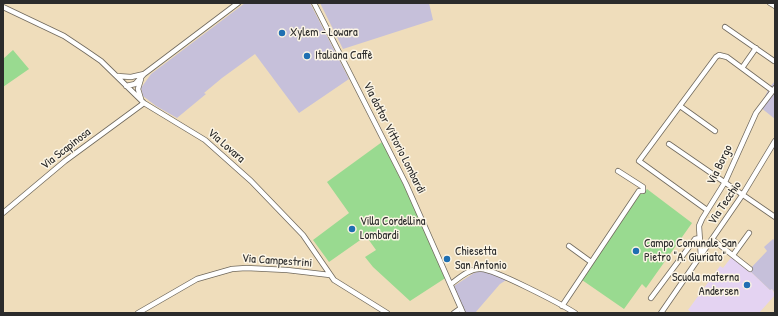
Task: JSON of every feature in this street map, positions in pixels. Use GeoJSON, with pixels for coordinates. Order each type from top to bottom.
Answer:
{"type":"FeatureCollection","features":[{"type":"Feature","properties":{"kind":"street"},"geometry":{"type":"LineString","coordinates":[[126,86],[135,84],[144,74],[238,3]]}},
{"type":"Feature","properties":{"kind":"street","name":"Via dottor Vittorio Lombardi"},"geometry":{"type":"LineString","coordinates":[[314,3],[406,184],[463,313]]}},
{"type":"Feature","properties":{"kind":"street"},"geometry":{"type":"LineString","coordinates":[[770,3],[775,6]]}},
{"type":"Feature","properties":{"kind":"street","name":"Via Lovara"},"geometry":{"type":"LineString","coordinates":[[3,7],[64,36],[85,50],[117,76],[142,101],[204,140],[251,181],[303,234],[330,275],[341,285],[388,313]]}},
{"type":"Feature","properties":{"kind":"street"},"geometry":{"type":"LineString","coordinates":[[725,27],[774,61]]}},
{"type":"Feature","properties":{"kind":"street"},"geometry":{"type":"LineString","coordinates":[[742,68],[756,48]]}},
{"type":"Feature","properties":{"kind":"street"},"geometry":{"type":"LineString","coordinates":[[707,210],[639,161],[716,57],[720,55],[774,89]]}},
{"type":"Feature","properties":{"kind":"street"},"geometry":{"type":"LineString","coordinates":[[117,76],[131,77],[144,74]]}},
{"type":"Feature","properties":{"kind":"street"},"geometry":{"type":"LineString","coordinates":[[142,101],[138,89],[144,74]]}},
{"type":"Feature","properties":{"kind":"street"},"geometry":{"type":"LineString","coordinates":[[126,86],[131,77]]}},
{"type":"Feature","properties":{"kind":"street","name":"Via Borgo"},"geometry":{"type":"LineString","coordinates":[[701,256],[699,226],[707,210],[725,182],[756,113],[774,89]]}},
{"type":"Feature","properties":{"kind":"street","name":"Via Scapinosa"},"geometry":{"type":"LineString","coordinates":[[3,213],[65,161],[142,101]]}},
{"type":"Feature","properties":{"kind":"street"},"geometry":{"type":"LineString","coordinates":[[680,106],[715,131]]}},
{"type":"Feature","properties":{"kind":"street","name":"Via Tecchio"},"geometry":{"type":"LineString","coordinates":[[661,313],[743,194],[775,141]]}},
{"type":"Feature","properties":{"kind":"street"},"geometry":{"type":"LineString","coordinates":[[669,144],[775,217]]}},
{"type":"Feature","properties":{"kind":"street"},"geometry":{"type":"LineString","coordinates":[[562,306],[639,191],[643,191],[643,187],[618,171]]}},
{"type":"Feature","properties":{"kind":"street"},"geometry":{"type":"LineString","coordinates":[[733,255],[750,233]]}},
{"type":"Feature","properties":{"kind":"street"},"geometry":{"type":"LineString","coordinates":[[651,298],[696,239],[699,238]]}},
{"type":"Feature","properties":{"kind":"street"},"geometry":{"type":"LineString","coordinates":[[712,239],[750,269]]}},
{"type":"Feature","properties":{"kind":"street"},"geometry":{"type":"LineString","coordinates":[[569,246],[591,262]]}},
{"type":"Feature","properties":{"kind":"street","name":"Via Campestrini"},"geometry":{"type":"LineString","coordinates":[[138,313],[197,279],[232,269],[246,268],[287,270],[330,275]]}},
{"type":"Feature","properties":{"kind":"street"},"geometry":{"type":"LineString","coordinates":[[451,284],[469,272],[483,269],[575,313]]}},
{"type":"Feature","properties":{"kind":"street"},"geometry":{"type":"LineString","coordinates":[[454,313],[461,308]]}},
{"type":"Feature","properties":{"kind":"shaded area"},"geometry":{"type":"Polygon","coordinates":[[[245,3],[310,3],[349,79],[299,113],[255,54],[222,78],[204,93],[206,94],[177,118],[156,106],[143,96],[141,88],[151,74],[245,3]]]}},
{"type":"Feature","properties":{"kind":"shaded area"},"geometry":{"type":"Polygon","coordinates":[[[320,3],[429,3],[433,20],[343,49],[320,3]]]}},
{"type":"Feature","properties":{"kind":"shaded area"},"geometry":{"type":"Polygon","coordinates":[[[775,81],[775,119],[760,107],[769,88],[775,81]]]}},
{"type":"Feature","properties":{"kind":"shaded area"},"geometry":{"type":"Polygon","coordinates":[[[773,239],[775,241],[775,293],[749,270],[767,251],[764,247],[773,239]]]}},
{"type":"Feature","properties":{"kind":"shaded area"},"geometry":{"type":"Polygon","coordinates":[[[733,255],[770,290],[772,289],[775,295],[759,313],[692,313],[688,310],[720,266],[723,268],[733,255]]]}},
{"type":"Feature","properties":{"kind":"shaded area"},"geometry":{"type":"Polygon","coordinates":[[[483,270],[508,279],[500,284],[475,313],[465,313],[454,286],[474,273],[483,270]]]}},
{"type":"Feature","properties":{"kind":"green space"},"geometry":{"type":"Polygon","coordinates":[[[13,50],[29,69],[3,87],[3,59],[13,50]]]}},
{"type":"Feature","properties":{"kind":"green space"},"geometry":{"type":"Polygon","coordinates":[[[382,142],[426,229],[447,277],[410,301],[373,267],[365,257],[376,250],[366,236],[329,262],[313,240],[349,213],[327,182],[382,142]]]}},
{"type":"Feature","properties":{"kind":"green space","name":"Campo Comunale San Pietro \"A. Giuriato\""},"geometry":{"type":"Polygon","coordinates":[[[647,189],[692,223],[646,288],[642,284],[624,309],[582,280],[640,194],[643,194],[647,189]]]}},
{"type":"Feature","properties":{"kind":"place","name":"Xylem - Lowara"},"geometry":{"type":"Point","coordinates":[282,33]}},
{"type":"Feature","properties":{"kind":"place","name":"Italiana Caffè"},"geometry":{"type":"Point","coordinates":[307,56]}},
{"type":"Feature","properties":{"kind":"place","name":"Villa Cordellina Lombardi"},"geometry":{"type":"Point","coordinates":[352,229]}},
{"type":"Feature","properties":{"kind":"place","name":"Campo Comunale San Pietro \"A. Giuriato\""},"geometry":{"type":"Point","coordinates":[636,251]}},
{"type":"Feature","properties":{"kind":"place","name":"Chiesetta San Antonio"},"geometry":{"type":"Point","coordinates":[447,259]}},
{"type":"Feature","properties":{"kind":"place","name":"Scuola materna Andersen"},"geometry":{"type":"Point","coordinates":[747,285]}}]}
